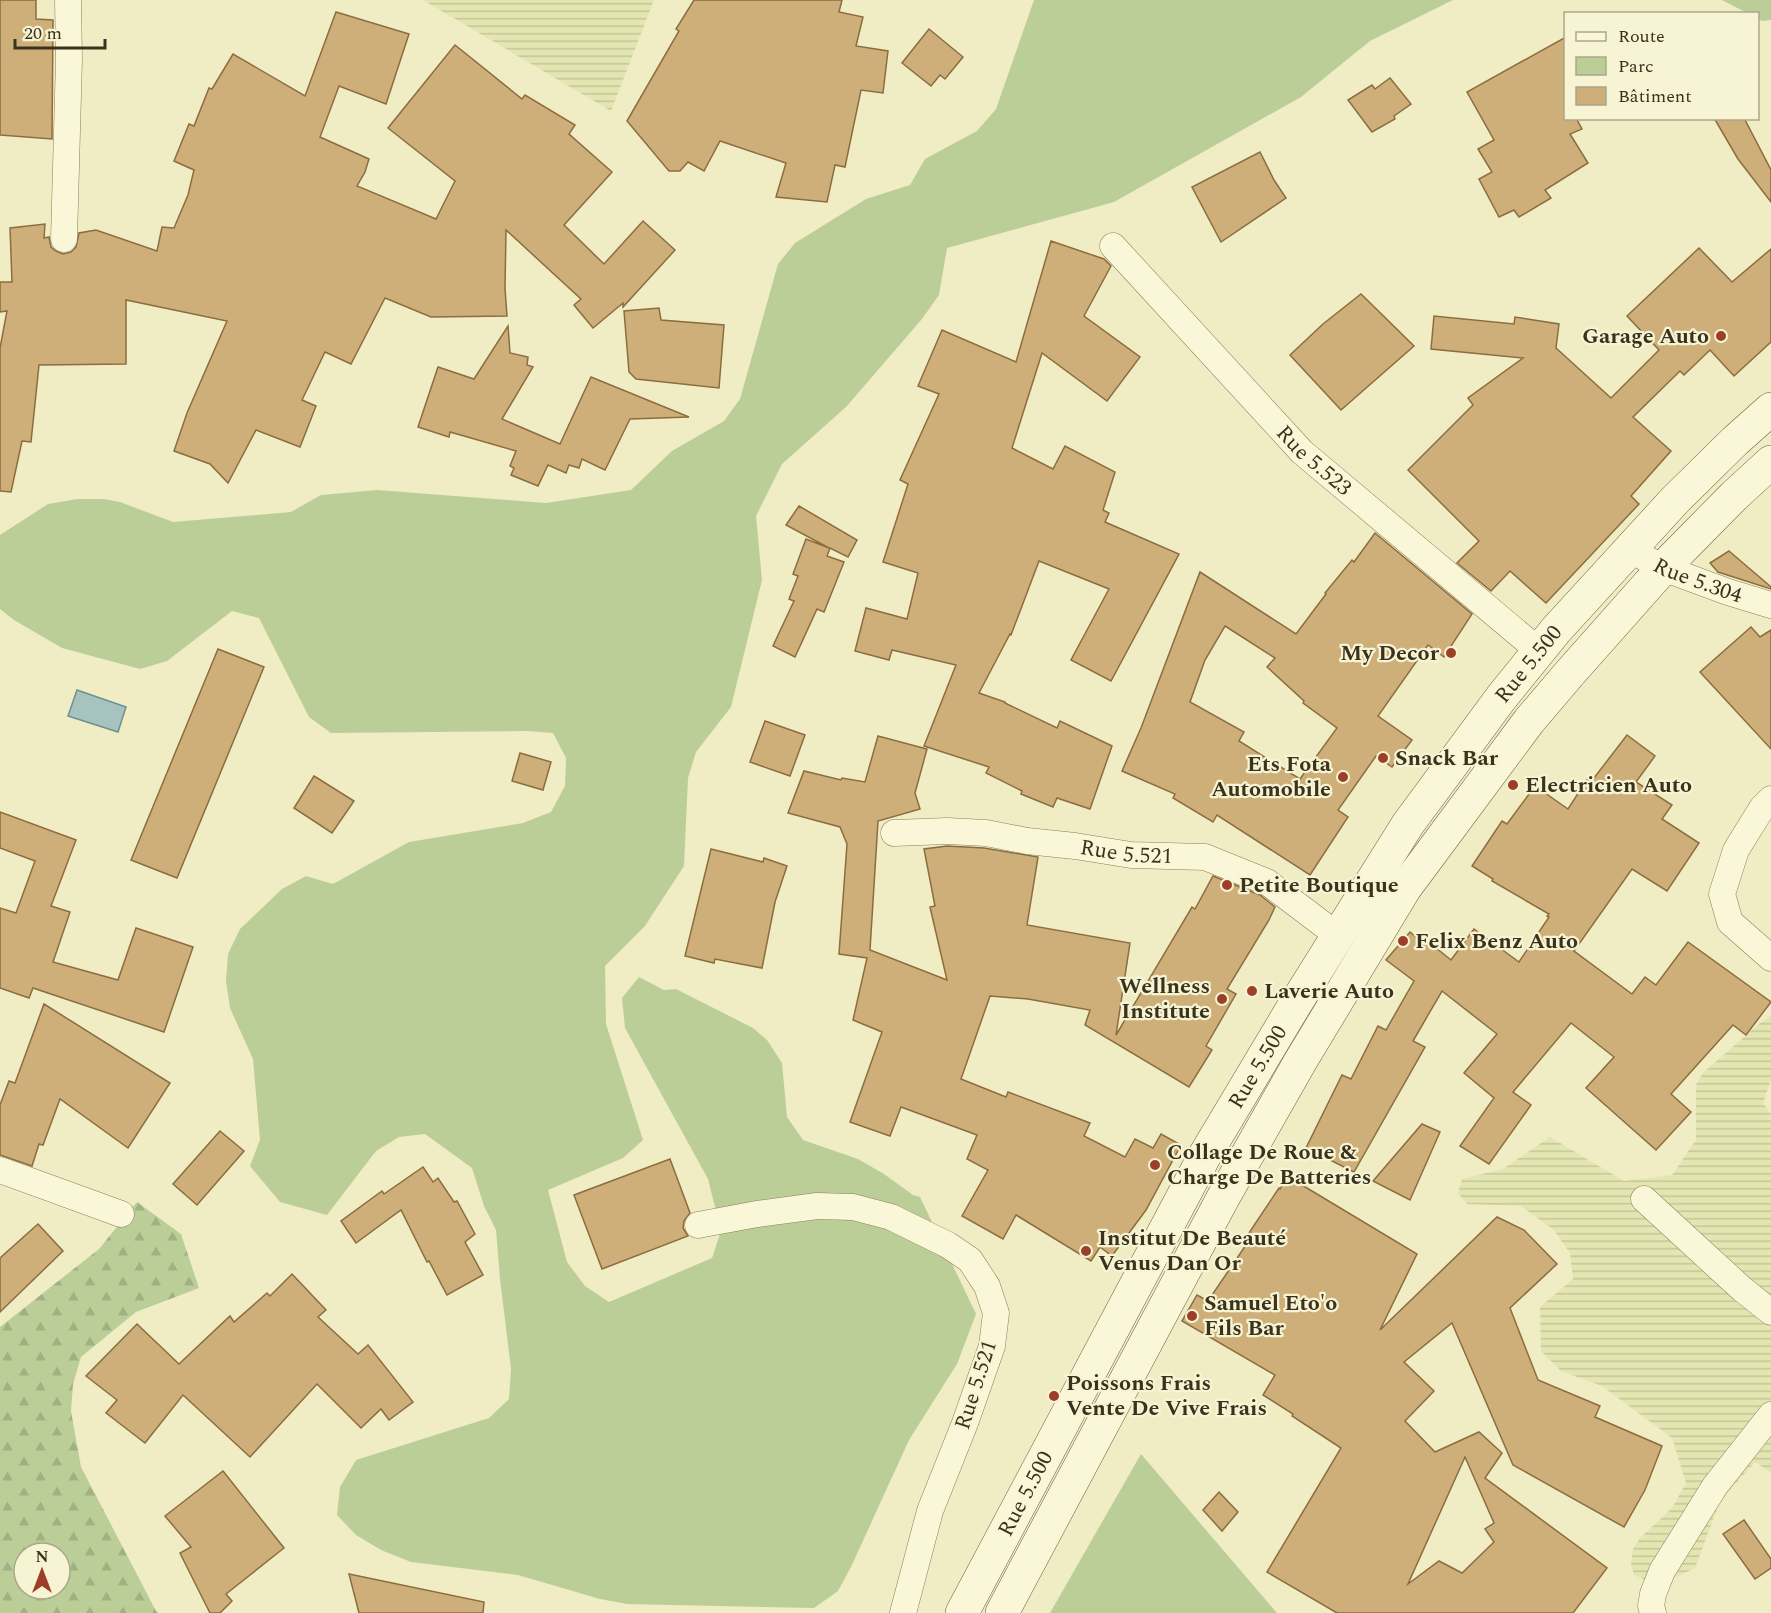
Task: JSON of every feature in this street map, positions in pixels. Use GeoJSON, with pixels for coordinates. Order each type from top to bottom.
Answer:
{"type":"FeatureCollection","features":[{"type":"Feature","properties":{"kind":"main road","name":"Rue 5.500"},"geometry":{"type":"LineString","coordinates":[[962,1613],[1205,1155],[1337,935],[1408,824],[1501,698],[1539,651],[1675,500],[1771,409]]}},
{"type":"Feature","properties":{"kind":"main road","name":"Rue 5.500"},"geometry":{"type":"LineString","coordinates":[[1002,1613],[1224,1196],[1300,1062],[1405,888],[1529,721],[1663,568],[1771,462]]}},
{"type":"Feature","properties":{"kind":"street"},"geometry":{"type":"LineString","coordinates":[[64,239],[69,59],[68,0]]}},
{"type":"Feature","properties":{"kind":"street","name":"Rue 5.523"},"geometry":{"type":"LineString","coordinates":[[1113,246],[1302,452],[1539,651]]}},
{"type":"Feature","properties":{"kind":"street","name":"Rue 5.304"},"geometry":{"type":"LineString","coordinates":[[1629,549],[1663,568],[1771,605]]}},
{"type":"Feature","properties":{"kind":"street"},"geometry":{"type":"LineString","coordinates":[[1771,799],[1762,808],[1736,850],[1722,894],[1730,922],[1771,958]]}},
{"type":"Feature","properties":{"kind":"street","name":"Rue 5.521"},"geometry":{"type":"LineString","coordinates":[[894,833],[986,832],[1027,841],[1131,855],[1205,857],[1267,882],[1337,935]]}},
{"type":"Feature","properties":{"kind":"street"},"geometry":{"type":"LineString","coordinates":[[0,1170],[121,1214]]}},
{"type":"Feature","properties":{"kind":"street"},"geometry":{"type":"LineString","coordinates":[[1644,1199],[1742,1289],[1771,1312]]}},
{"type":"Feature","properties":{"kind":"street","name":"Rue 5.521"},"geometry":{"type":"LineString","coordinates":[[698,1225],[817,1206],[853,1207],[891,1217],[948,1245],[970,1260],[987,1286],[996,1313],[992,1346],[965,1423],[930,1511],[903,1613]]}},
{"type":"Feature","properties":{"kind":"street"},"geometry":{"type":"LineString","coordinates":[[1653,1613],[1651,1606],[1653,1594],[1662,1571],[1714,1486],[1771,1414]]}},
{"type":"Feature","properties":{"kind":"green space"},"geometry":{"type":"Polygon","coordinates":[[[423,0],[654,0],[611,111],[423,0]]]}},
{"type":"Feature","properties":{"kind":"green space"},"geometry":{"type":"Polygon","coordinates":[[[1034,0],[1453,0],[1370,41],[1301,97],[1114,202],[947,248],[939,295],[922,319],[846,407],[782,464],[756,516],[762,580],[731,707],[696,752],[688,778],[684,866],[645,926],[605,966],[606,1024],[643,1140],[623,1158],[548,1190],[567,1262],[585,1286],[609,1302],[712,1258],[721,1231],[708,1179],[625,1028],[622,998],[639,977],[664,990],[676,989],[753,1028],[767,1040],[782,1063],[787,1117],[803,1140],[858,1159],[913,1195],[920,1197],[976,1314],[957,1364],[909,1440],[838,1591],[814,1608],[627,1604],[600,1599],[518,1575],[411,1562],[381,1550],[356,1535],[337,1515],[340,1487],[356,1460],[489,1418],[509,1399],[511,1369],[496,1230],[484,1206],[472,1168],[425,1134],[399,1137],[376,1151],[327,1215],[280,1202],[250,1166],[260,1140],[253,1059],[230,1008],[226,981],[228,954],[240,929],[282,889],[306,876],[333,884],[409,842],[523,823],[551,812],[565,786],[566,758],[553,733],[527,731],[331,733],[309,717],[259,618],[232,611],[167,661],[140,669],[62,648],[14,620],[0,609],[0,535],[48,504],[77,499],[104,499],[120,502],[173,522],[291,512],[321,495],[377,490],[546,503],[631,490],[672,451],[724,421],[740,399],[778,264],[795,243],[866,199],[910,185],[925,159],[977,131],[996,109],[1034,0]]]}},
{"type":"Feature","properties":{"kind":"green space"},"geometry":{"type":"Polygon","coordinates":[[[1722,0],[1771,0],[1771,20],[1759,20],[1759,12],[1745,12],[1722,0]]]}},
{"type":"Feature","properties":{"kind":"green space"},"geometry":{"type":"Polygon","coordinates":[[[1771,1016],[1771,1080],[1763,1103],[1771,1114],[1771,1473],[1755,1462],[1720,1501],[1695,1568],[1658,1585],[1634,1575],[1631,1563],[1633,1549],[1641,1537],[1672,1508],[1686,1483],[1672,1438],[1602,1386],[1561,1371],[1541,1351],[1540,1307],[1573,1279],[1570,1253],[1554,1230],[1521,1206],[1467,1204],[1458,1193],[1462,1179],[1503,1169],[1550,1137],[1624,1181],[1672,1175],[1696,1140],[1696,1085],[1703,1073],[1771,1016]]]}},
{"type":"Feature","properties":{"kind":"green space"},"geometry":{"type":"Polygon","coordinates":[[[137,1202],[181,1234],[199,1288],[136,1312],[81,1357],[73,1384],[71,1411],[81,1467],[158,1613],[0,1613],[0,1327],[99,1249],[137,1202]]]}},
{"type":"Feature","properties":{"kind":"green space"},"geometry":{"type":"Polygon","coordinates":[[[1141,1454],[1277,1613],[1050,1613],[1141,1454]]]}},
{"type":"Feature","properties":{"kind":"water"},"geometry":{"type":"Polygon","coordinates":[[[77,690],[126,707],[118,732],[68,716],[77,690]]]}},
{"type":"Feature","properties":{"kind":"building"},"geometry":{"type":"Polygon","coordinates":[[[0,0],[36,0],[36,19],[53,20],[52,139],[0,135],[0,0]]]}},
{"type":"Feature","properties":{"kind":"building"},"geometry":{"type":"Polygon","coordinates":[[[694,0],[842,0],[839,12],[863,17],[856,46],[888,51],[883,93],[861,90],[845,167],[835,165],[827,202],[776,197],[786,163],[720,141],[704,171],[688,162],[680,171],[669,171],[627,121],[679,31],[676,29],[694,0]]]}},
{"type":"Feature","properties":{"kind":"building"},"geometry":{"type":"Polygon","coordinates":[[[336,12],[409,34],[386,104],[339,86],[320,137],[369,159],[357,186],[436,219],[455,181],[388,128],[455,45],[522,99],[525,95],[575,125],[569,134],[612,172],[564,225],[604,264],[643,221],[675,250],[623,307],[623,303],[593,328],[574,305],[581,299],[506,230],[507,316],[431,317],[385,298],[351,364],[325,352],[302,400],[316,406],[300,447],[256,430],[228,483],[210,464],[174,451],[187,413],[227,321],[126,300],[126,364],[39,365],[31,442],[22,441],[11,492],[0,491],[0,348],[7,311],[0,312],[0,282],[12,282],[10,228],[45,224],[44,238],[49,237],[51,247],[63,254],[71,252],[76,247],[79,233],[96,230],[157,251],[162,227],[174,228],[188,195],[194,170],[174,161],[189,124],[194,126],[209,88],[212,89],[233,54],[305,96],[336,12]]]}},
{"type":"Feature","properties":{"kind":"building"},"geometry":{"type":"Polygon","coordinates":[[[929,29],[963,57],[945,79],[940,75],[931,86],[902,63],[929,29]]]}},
{"type":"Feature","properties":{"kind":"building"},"geometry":{"type":"Polygon","coordinates":[[[1564,38],[1564,120],[1577,120],[1582,129],[1570,134],[1588,163],[1545,190],[1551,198],[1519,217],[1514,210],[1499,217],[1479,179],[1492,172],[1478,149],[1494,140],[1467,92],[1564,38]]]}},
{"type":"Feature","properties":{"kind":"building"},"geometry":{"type":"Polygon","coordinates":[[[1390,78],[1411,104],[1394,116],[1395,119],[1372,132],[1348,100],[1372,85],[1375,89],[1390,78]]]}},
{"type":"Feature","properties":{"kind":"building"},"geometry":{"type":"Polygon","coordinates":[[[1715,120],[1745,120],[1771,170],[1771,202],[1738,159],[1715,120]]]}},
{"type":"Feature","properties":{"kind":"building"},"geometry":{"type":"Polygon","coordinates":[[[1260,152],[1286,198],[1221,242],[1192,187],[1260,152]]]}},
{"type":"Feature","properties":{"kind":"building"},"geometry":{"type":"Polygon","coordinates":[[[1051,241],[1104,259],[1111,266],[1084,316],[1140,357],[1107,401],[1042,353],[1012,448],[1053,469],[1065,446],[1115,472],[1103,510],[1109,513],[1105,522],[1179,554],[1111,681],[1071,660],[1109,589],[1039,561],[1011,635],[979,693],[1005,702],[1057,728],[1060,721],[1112,746],[1090,809],[1057,798],[1053,807],[1021,794],[1022,791],[986,773],[989,767],[924,746],[956,665],[892,650],[889,660],[855,651],[866,608],[907,619],[918,573],[883,562],[908,484],[900,480],[939,394],[918,386],[942,330],[1016,362],[1051,241]]]}},
{"type":"Feature","properties":{"kind":"building"},"geometry":{"type":"Polygon","coordinates":[[[1699,248],[1732,282],[1771,249],[1771,342],[1734,376],[1710,350],[1684,375],[1680,371],[1633,417],[1671,451],[1631,496],[1639,504],[1546,603],[1510,571],[1491,591],[1457,563],[1479,541],[1408,470],[1473,405],[1468,398],[1523,358],[1431,349],[1434,316],[1514,324],[1515,317],[1559,324],[1556,348],[1611,398],[1659,350],[1627,316],[1699,248]]]}},
{"type":"Feature","properties":{"kind":"building"},"geometry":{"type":"Polygon","coordinates":[[[1361,294],[1414,346],[1341,410],[1290,355],[1323,324],[1361,294]]]}},
{"type":"Feature","properties":{"kind":"building"},"geometry":{"type":"Polygon","coordinates":[[[659,308],[661,320],[724,325],[719,388],[636,379],[629,372],[624,311],[659,308]]]}},
{"type":"Feature","properties":{"kind":"building"},"geometry":{"type":"Polygon","coordinates":[[[508,326],[510,353],[528,357],[527,365],[533,367],[502,419],[560,444],[591,377],[689,417],[630,419],[605,470],[582,459],[579,468],[569,465],[566,473],[548,465],[538,486],[511,475],[514,468],[510,466],[516,451],[450,432],[449,437],[418,427],[438,367],[474,379],[508,326]]]}},
{"type":"Feature","properties":{"kind":"building"},"geometry":{"type":"Polygon","coordinates":[[[799,506],[857,540],[848,557],[830,548],[827,556],[844,562],[824,612],[817,609],[795,657],[773,646],[794,601],[789,599],[798,576],[793,574],[806,539],[829,548],[786,525],[799,506]]]}},
{"type":"Feature","properties":{"kind":"building"},"geometry":{"type":"Polygon","coordinates":[[[1375,533],[1472,614],[1444,657],[1428,645],[1378,716],[1412,740],[1392,767],[1376,756],[1338,810],[1348,817],[1310,875],[1217,815],[1213,822],[1173,798],[1175,794],[1122,771],[1141,728],[1200,572],[1296,634],[1325,593],[1352,560],[1354,562],[1375,533]],[[1225,626],[1205,660],[1190,702],[1244,732],[1239,741],[1300,779],[1337,728],[1303,703],[1304,701],[1267,667],[1275,658],[1225,626]]]}},
{"type":"Feature","properties":{"kind":"building"},"geometry":{"type":"Polygon","coordinates":[[[1729,551],[1771,589],[1718,572],[1710,563],[1729,551]]]}},
{"type":"Feature","properties":{"kind":"building"},"geometry":{"type":"Polygon","coordinates":[[[1751,627],[1760,637],[1771,630],[1771,749],[1700,672],[1751,627]]]}},
{"type":"Feature","properties":{"kind":"building"},"geometry":{"type":"Polygon","coordinates":[[[218,649],[264,667],[177,878],[131,860],[218,649]]]}},
{"type":"Feature","properties":{"kind":"building"},"geometry":{"type":"Polygon","coordinates":[[[765,721],[805,735],[790,776],[750,762],[765,721]]]}},
{"type":"Feature","properties":{"kind":"building"},"geometry":{"type":"Polygon","coordinates":[[[1627,735],[1655,756],[1636,782],[1672,805],[1662,819],[1699,843],[1667,891],[1632,869],[1574,951],[1632,994],[1645,977],[1656,985],[1688,942],[1771,1002],[1746,1035],[1733,1025],[1671,1094],[1691,1112],[1656,1150],[1586,1088],[1614,1057],[1571,1023],[1513,1092],[1531,1105],[1489,1164],[1460,1146],[1494,1098],[1464,1073],[1497,1034],[1442,991],[1413,1041],[1425,1047],[1354,1172],[1306,1148],[1342,1075],[1351,1079],[1378,1026],[1386,1030],[1414,981],[1386,960],[1410,932],[1417,938],[1420,935],[1451,960],[1474,929],[1519,962],[1549,914],[1492,881],[1493,879],[1472,866],[1502,821],[1507,824],[1535,786],[1568,809],[1590,775],[1594,778],[1627,735]]]}},
{"type":"Feature","properties":{"kind":"building"},"geometry":{"type":"Polygon","coordinates":[[[878,736],[927,749],[915,793],[920,809],[878,821],[870,950],[947,980],[930,907],[935,906],[924,849],[947,846],[984,848],[1038,857],[1027,925],[1130,943],[1116,1035],[1192,907],[1195,909],[1213,876],[1260,895],[1275,907],[1227,989],[1236,994],[1206,1046],[1212,1050],[1189,1087],[1085,1025],[1090,1010],[1028,999],[990,996],[961,1079],[1006,1097],[1008,1092],[1090,1123],[1084,1136],[1125,1157],[1135,1139],[1153,1148],[1161,1134],[1181,1145],[1146,1210],[1112,1256],[1100,1247],[1091,1261],[1016,1215],[1003,1239],[962,1216],[988,1170],[967,1159],[977,1135],[901,1107],[890,1136],[850,1122],[882,1032],[853,1020],[867,958],[839,954],[847,844],[840,827],[788,813],[804,771],[841,780],[842,778],[865,782],[878,736]]]}},
{"type":"Feature","properties":{"kind":"building"},"geometry":{"type":"Polygon","coordinates":[[[520,753],[551,762],[543,790],[512,781],[520,753]]]}},
{"type":"Feature","properties":{"kind":"building"},"geometry":{"type":"Polygon","coordinates":[[[314,776],[354,801],[332,833],[294,808],[314,776]]]}},
{"type":"Feature","properties":{"kind":"building"},"geometry":{"type":"Polygon","coordinates":[[[0,812],[76,840],[51,906],[70,912],[53,962],[118,980],[136,928],[193,947],[164,1032],[33,988],[29,998],[0,988],[0,908],[16,913],[35,861],[0,848],[0,812]]]}},
{"type":"Feature","properties":{"kind":"building"},"geometry":{"type":"Polygon","coordinates":[[[711,849],[763,862],[764,858],[787,866],[775,902],[762,968],[715,959],[714,963],[685,956],[711,849]]]}},
{"type":"Feature","properties":{"kind":"building"},"geometry":{"type":"Polygon","coordinates":[[[44,1004],[170,1083],[128,1148],[60,1099],[43,1145],[39,1144],[32,1166],[0,1155],[0,1105],[9,1081],[15,1083],[44,1004]]]}},
{"type":"Feature","properties":{"kind":"building"},"geometry":{"type":"Polygon","coordinates":[[[1422,1124],[1440,1132],[1410,1200],[1373,1181],[1422,1124]]]}},
{"type":"Feature","properties":{"kind":"building"},"geometry":{"type":"Polygon","coordinates":[[[220,1131],[244,1151],[197,1205],[173,1184],[220,1131]]]}},
{"type":"Feature","properties":{"kind":"building"},"geometry":{"type":"Polygon","coordinates":[[[670,1159],[690,1213],[684,1221],[683,1228],[688,1236],[602,1269],[574,1195],[670,1159]]]}},
{"type":"Feature","properties":{"kind":"building"},"geometry":{"type":"Polygon","coordinates":[[[423,1167],[433,1182],[438,1178],[454,1202],[457,1201],[475,1234],[465,1242],[483,1275],[447,1295],[429,1261],[427,1262],[401,1210],[356,1243],[341,1221],[382,1191],[384,1194],[423,1167]]]}},
{"type":"Feature","properties":{"kind":"building"},"geometry":{"type":"Polygon","coordinates":[[[1287,1176],[1417,1254],[1380,1330],[1497,1217],[1524,1230],[1557,1264],[1510,1308],[1538,1380],[1600,1406],[1595,1417],[1662,1446],[1645,1490],[1624,1527],[1513,1465],[1452,1323],[1404,1362],[1434,1391],[1405,1421],[1435,1452],[1479,1432],[1502,1453],[1485,1478],[1607,1568],[1573,1613],[1337,1613],[1267,1572],[1341,1448],[1263,1395],[1275,1375],[1182,1321],[1197,1295],[1208,1301],[1250,1239],[1247,1236],[1287,1176]],[[1465,1457],[1408,1584],[1439,1561],[1462,1573],[1494,1542],[1485,1529],[1494,1523],[1465,1457]]]}},
{"type":"Feature","properties":{"kind":"building"},"geometry":{"type":"Polygon","coordinates":[[[38,1224],[63,1251],[0,1312],[0,1258],[38,1224]]]}},
{"type":"Feature","properties":{"kind":"building"},"geometry":{"type":"Polygon","coordinates":[[[292,1274],[326,1310],[318,1317],[358,1354],[368,1345],[413,1402],[389,1420],[381,1409],[361,1428],[317,1384],[250,1457],[183,1395],[145,1443],[106,1413],[117,1400],[86,1376],[137,1324],[179,1364],[230,1316],[234,1322],[267,1293],[270,1296],[292,1274]]]}},
{"type":"Feature","properties":{"kind":"building"},"geometry":{"type":"Polygon","coordinates":[[[223,1471],[284,1548],[226,1594],[232,1601],[220,1613],[210,1613],[180,1553],[191,1547],[165,1516],[223,1471]]]}},
{"type":"Feature","properties":{"kind":"building"},"geometry":{"type":"Polygon","coordinates":[[[1219,1492],[1238,1512],[1222,1531],[1203,1510],[1219,1492]]]}},
{"type":"Feature","properties":{"kind":"building"},"geometry":{"type":"Polygon","coordinates":[[[1744,1520],[1771,1559],[1771,1568],[1755,1579],[1723,1534],[1744,1520]]]}},
{"type":"Feature","properties":{"kind":"building"},"geometry":{"type":"Polygon","coordinates":[[[349,1574],[484,1602],[483,1613],[359,1613],[349,1574]]]}},
{"type":"Feature","properties":{"kind":"place","name":"Garage Auto"},"geometry":{"type":"Point","coordinates":[1721,336]}},
{"type":"Feature","properties":{"kind":"place","name":"My Decor"},"geometry":{"type":"Point","coordinates":[1451,653]}},
{"type":"Feature","properties":{"kind":"place","name":"Snack Bar"},"geometry":{"type":"Point","coordinates":[1383,758]}},
{"type":"Feature","properties":{"kind":"place","name":"Ets Fota Automobile"},"geometry":{"type":"Point","coordinates":[1343,777]}},
{"type":"Feature","properties":{"kind":"place","name":"Electricien Auto"},"geometry":{"type":"Point","coordinates":[1513,785]}},
{"type":"Feature","properties":{"kind":"place","name":"Petite Boutique"},"geometry":{"type":"Point","coordinates":[1227,885]}},
{"type":"Feature","properties":{"kind":"place","name":"Felix Benz Auto"},"geometry":{"type":"Point","coordinates":[1403,941]}},
{"type":"Feature","properties":{"kind":"place","name":"Laverie Auto"},"geometry":{"type":"Point","coordinates":[1252,991]}},
{"type":"Feature","properties":{"kind":"place","name":"Wellness Institute"},"geometry":{"type":"Point","coordinates":[1222,999]}},
{"type":"Feature","properties":{"kind":"place","name":"Collage De Roue & Charge De Batteries"},"geometry":{"type":"Point","coordinates":[1155,1165]}},
{"type":"Feature","properties":{"kind":"place","name":"Institut De Beauté Venus Dan Or"},"geometry":{"type":"Point","coordinates":[1086,1251]}},
{"type":"Feature","properties":{"kind":"place","name":"Samuel Eto'o Fils Bar"},"geometry":{"type":"Point","coordinates":[1192,1316]}},
{"type":"Feature","properties":{"kind":"place","name":"Poissons Frais Vente De Vive Frais"},"geometry":{"type":"Point","coordinates":[1054,1396]}}]}
